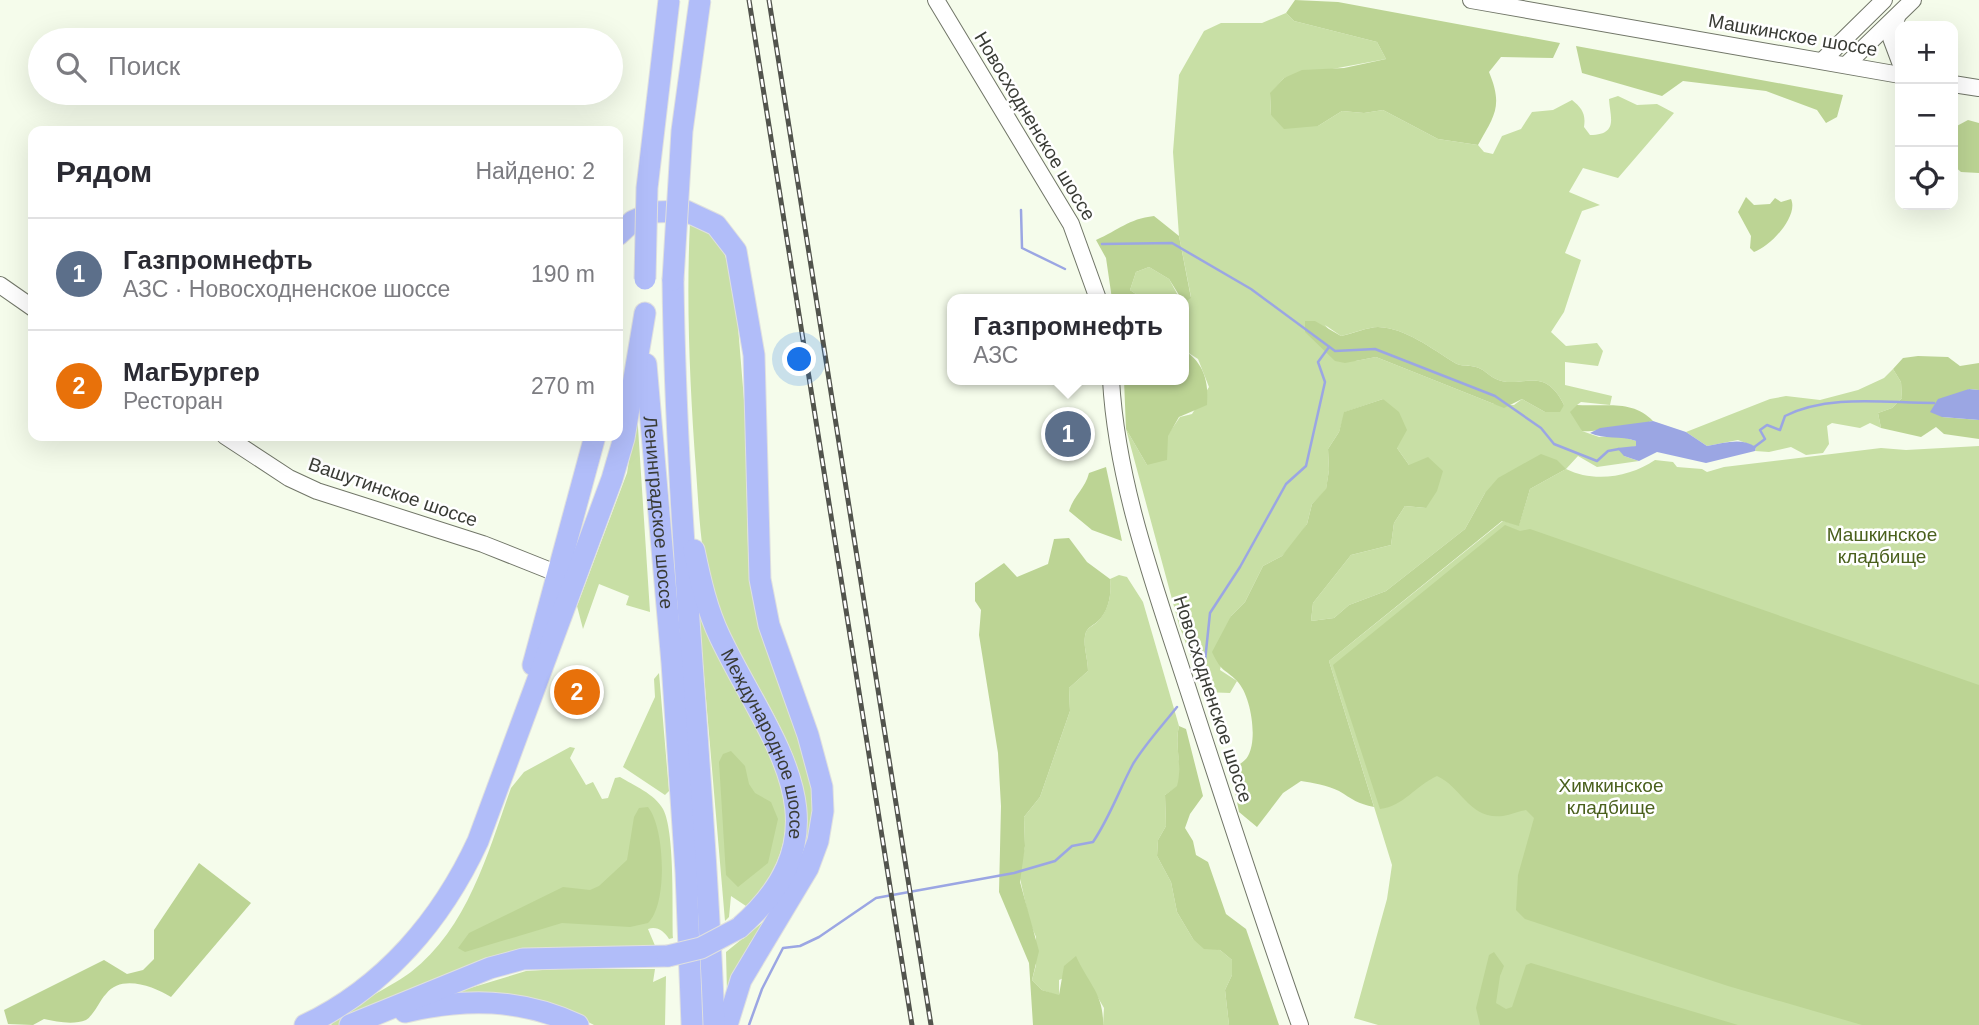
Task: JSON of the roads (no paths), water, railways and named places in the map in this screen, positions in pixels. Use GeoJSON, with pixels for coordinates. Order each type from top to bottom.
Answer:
{"type":"FeatureCollection","features":[{"type":"Feature","properties":{"kind":"highway","name":"Ленинградское шоссе"},"geometry":{"type":"LineString","coordinates":[[669,0],[647,188],[645,313],[653,468],[672,663],[687,872],[692,1025]]}},
{"type":"Feature","properties":{"kind":"highway","name":"Ленинградское шоссе"},"geometry":{"type":"LineString","coordinates":[[700,0],[682,131],[673,280],[678,477],[709,880],[714,1025]]}},
{"type":"Feature","properties":{"kind":"highway"},"geometry":{"type":"LineString","coordinates":[[623,230],[633,221],[653,212],[686,211],[716,225],[736,251],[754,355],[760,579],[769,625],[808,735],[822,787],[823,811],[818,841],[808,868],[741,980],[727,1025]]}},
{"type":"Feature","properties":{"kind":"highway"},"geometry":{"type":"LineString","coordinates":[[305,1025],[369,984],[413,944],[442,910],[462,876],[493,802],[612,479],[624,438],[645,313]]}},
{"type":"Feature","properties":{"kind":"highway","name":"Международное шоссе"},"geometry":{"type":"LineString","coordinates":[[350,1025],[490,968],[523,959],[668,956],[701,948],[739,928],[763,906],[787,866],[793,840],[794,792],[782,752],[719,636],[700,579],[678,435]]}},
{"type":"Feature","properties":{"kind":"highway"},"geometry":{"type":"LineString","coordinates":[[493,802],[594,441]]}},
{"type":"Feature","properties":{"kind":"highway"},"geometry":{"type":"LineString","coordinates":[[366,1025],[430,1006],[467,1001],[523,1006],[557,1015],[578,1025]]}},
{"type":"Feature","properties":{"kind":"main road","name":"Новосходненское шоссе"},"geometry":{"type":"LineString","coordinates":[[936,0],[945,8],[1071,224],[1096,294]]}},
{"type":"Feature","properties":{"kind":"main road","name":"Машкинское шоссе"},"geometry":{"type":"LineString","coordinates":[[1471,0],[1895,74]]}},
{"type":"Feature","properties":{"kind":"main road"},"geometry":{"type":"LineString","coordinates":[[1822,61],[1884,0]]}},
{"type":"Feature","properties":{"kind":"main road"},"geometry":{"type":"LineString","coordinates":[[1846,65],[1913,0]]}},
{"type":"Feature","properties":{"kind":"main road"},"geometry":{"type":"LineString","coordinates":[[1895,21],[1901,12]]}},
{"type":"Feature","properties":{"kind":"main road"},"geometry":{"type":"LineString","coordinates":[[1895,22],[1891,38],[1895,49]]}},
{"type":"Feature","properties":{"kind":"main road"},"geometry":{"type":"LineString","coordinates":[[1958,85],[1979,88]]}},
{"type":"Feature","properties":{"kind":"main road"},"geometry":{"type":"LineString","coordinates":[[0,285],[28,304]]}},
{"type":"Feature","properties":{"kind":"main road","name":"Новосходненское шоссе"},"geometry":{"type":"LineString","coordinates":[[1112,385],[1119,457],[1157,594],[1254,894],[1300,1025]]}},
{"type":"Feature","properties":{"kind":"main road","name":"Вашутинское шоссе"},"geometry":{"type":"LineString","coordinates":[[233,441],[289,478],[317,491],[483,544],[556,573]]}},
{"type":"Feature","properties":{"kind":"water"},"geometry":{"type":"Polygon","coordinates":[[[1969,389],[1979,390],[1979,420],[1942,417],[1930,412],[1938,399],[1969,389]]]}},
{"type":"Feature","properties":{"kind":"water"},"geometry":{"type":"Polygon","coordinates":[[[1653,421],[1686,432],[1707,446],[1739,441],[1756,447],[1755,451],[1706,463],[1657,452],[1639,461],[1624,456],[1617,448],[1636,446],[1636,441],[1590,433],[1600,428],[1653,421]]]}},
{"type":"Feature","properties":{"kind":"waterway"},"geometry":{"type":"LineString","coordinates":[[1021,210],[1022,248],[1065,269]]}},
{"type":"Feature","properties":{"kind":"waterway"},"geometry":{"type":"LineString","coordinates":[[1102,244],[1172,243],[1251,289],[1335,351],[1375,349],[1495,396],[1541,428],[1554,444],[1597,461],[1608,451],[1619,449]]}},
{"type":"Feature","properties":{"kind":"waterway"},"geometry":{"type":"LineString","coordinates":[[1203,680],[1210,613],[1240,567],[1286,484],[1306,466],[1325,382],[1318,362],[1329,347]]}},
{"type":"Feature","properties":{"kind":"waterway"},"geometry":{"type":"LineString","coordinates":[[1753,448],[1765,439],[1760,430],[1767,425],[1780,430],[1785,416],[1802,409],[1858,401],[1934,403]]}},
{"type":"Feature","properties":{"kind":"waterway"},"geometry":{"type":"LineString","coordinates":[[749,1025],[762,989],[783,948],[800,946],[819,937],[876,898],[1014,873],[1055,861],[1072,846],[1093,842],[1133,764],[1177,707]]}},
{"type":"Feature","properties":{"kind":"railway"},"geometry":{"type":"LineString","coordinates":[[749,0],[912,1025]]}},
{"type":"Feature","properties":{"kind":"railway"},"geometry":{"type":"LineString","coordinates":[[769,0],[931,1025]]}},
{"type":"Feature","properties":{"kind":"place","name":"Газпромнефть"},"geometry":{"type":"Point","coordinates":[1068,434]}},
{"type":"Feature","properties":{"kind":"place","name":"МагБургер"},"geometry":{"type":"Point","coordinates":[577,692]}},
{"type":"Feature","properties":{"kind":"park label","name":"Машкинское кладбище"},"geometry":{"type":"Point","coordinates":[1882,545]}},
{"type":"Feature","properties":{"kind":"park label","name":"Химкинское кладбище"},"geometry":{"type":"Point","coordinates":[1611,796]}}]}
